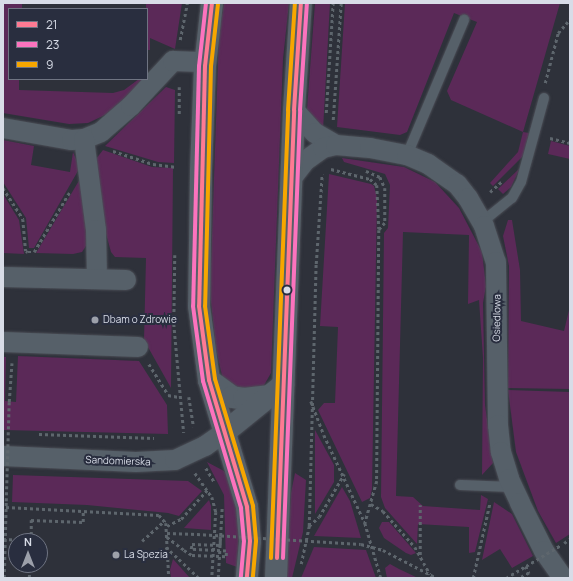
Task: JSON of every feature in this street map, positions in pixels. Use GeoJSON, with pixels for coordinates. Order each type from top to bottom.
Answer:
{"type":"FeatureCollection","features":[{"type":"Feature","properties":{"kind":"street"},"geometry":{"type":"LineString","coordinates":[[212,3],[206,62],[198,276],[201,329],[209,380],[247,506],[250,541],[247,578]]}},
{"type":"Feature","properties":{"kind":"street"},"geometry":{"type":"LineString","coordinates":[[276,578],[276,391],[302,3]]}},
{"type":"Feature","properties":{"kind":"street"},"geometry":{"type":"LineString","coordinates":[[3,128],[72,140],[84,139],[101,132],[131,106],[173,61],[206,62]]}},
{"type":"Feature","properties":{"kind":"street","name":"Osiedlowa"},"geometry":{"type":"LineString","coordinates":[[294,110],[307,126],[331,136],[407,154],[428,164],[457,184],[482,222],[496,262],[498,425],[501,452],[512,487],[544,551],[562,578]]}},
{"type":"Feature","properties":{"kind":"street","name":"Osiedlowa"},"geometry":{"type":"LineString","coordinates":[[291,179],[331,136]]}},
{"type":"Feature","properties":{"kind":"street"},"geometry":{"type":"LineString","coordinates":[[84,139],[96,230],[97,279]]}},
{"type":"Feature","properties":{"kind":"street"},"geometry":{"type":"LineString","coordinates":[[3,276],[126,280]]}},
{"type":"Feature","properties":{"kind":"street"},"geometry":{"type":"LineString","coordinates":[[7,349],[138,347]]}},
{"type":"Feature","properties":{"kind":"street"},"geometry":{"type":"LineString","coordinates":[[209,380],[232,397],[244,399],[276,391]]}},
{"type":"Feature","properties":{"kind":"street"},"geometry":{"type":"LineString","coordinates":[[225,432],[276,391]]}},
{"type":"Feature","properties":{"kind":"street","name":"Sandomierska"},"geometry":{"type":"LineString","coordinates":[[3,456],[157,462],[174,460],[189,454],[225,432]]}},
{"type":"Feature","properties":{"kind":"lane"},"geometry":{"type":"LineString","coordinates":[[407,154],[464,20]]}},
{"type":"Feature","properties":{"kind":"lane"},"geometry":{"type":"LineString","coordinates":[[482,222],[512,198],[521,182],[544,98]]}},
{"type":"Feature","properties":{"kind":"lane"},"geometry":{"type":"LineString","coordinates":[[460,486],[512,487]]}},
{"type":"Feature","properties":{"kind":"path"},"geometry":{"type":"LineString","coordinates":[[298,571],[309,526],[311,399],[322,173],[334,163],[331,136],[333,3]]}},
{"type":"Feature","properties":{"kind":"path"},"geometry":{"type":"LineString","coordinates":[[331,136],[341,3]]}},
{"type":"Feature","properties":{"kind":"path"},"geometry":{"type":"LineString","coordinates":[[546,137],[570,143]]}},
{"type":"Feature","properties":{"kind":"path"},"geometry":{"type":"LineString","coordinates":[[105,148],[153,164],[177,166]]}},
{"type":"Feature","properties":{"kind":"path"},"geometry":{"type":"LineString","coordinates":[[3,188],[23,219],[26,251],[34,252],[88,164]]}},
{"type":"Feature","properties":{"kind":"path"},"geometry":{"type":"LineString","coordinates":[[328,168],[334,171],[370,179],[377,185],[379,230],[377,481],[365,523]]}},
{"type":"Feature","properties":{"kind":"path"},"geometry":{"type":"LineString","coordinates":[[362,170],[374,174],[384,181],[385,223],[379,230]]}},
{"type":"Feature","properties":{"kind":"path"},"geometry":{"type":"LineString","coordinates":[[138,347],[168,395],[179,397]]}},
{"type":"Feature","properties":{"kind":"path"},"geometry":{"type":"LineString","coordinates":[[4,578],[4,539],[10,402],[7,349]]}},
{"type":"Feature","properties":{"kind":"path"},"geometry":{"type":"LineString","coordinates":[[311,399],[324,435],[344,474],[365,523],[370,546],[381,578]]}},
{"type":"Feature","properties":{"kind":"path"},"geometry":{"type":"LineString","coordinates":[[3,433],[11,433]]}},
{"type":"Feature","properties":{"kind":"path"},"geometry":{"type":"LineString","coordinates":[[35,434],[162,438]]}},
{"type":"Feature","properties":{"kind":"path"},"geometry":{"type":"LineString","coordinates":[[180,436],[184,435]]}},
{"type":"Feature","properties":{"kind":"path"},"geometry":{"type":"LineString","coordinates":[[309,526],[318,517],[344,474]]}},
{"type":"Feature","properties":{"kind":"path"},"geometry":{"type":"LineString","coordinates":[[167,526],[181,518],[207,490]]}},
{"type":"Feature","properties":{"kind":"path"},"geometry":{"type":"LineString","coordinates":[[473,578],[490,502]]}},
{"type":"Feature","properties":{"kind":"path"},"geometry":{"type":"LineString","coordinates":[[371,504],[383,511],[415,547],[430,574]]}},
{"type":"Feature","properties":{"kind":"path"},"geometry":{"type":"LineString","coordinates":[[420,505],[420,555]]}},
{"type":"Feature","properties":{"kind":"path"},"geometry":{"type":"LineString","coordinates":[[6,506],[159,515],[165,520],[167,526],[166,547],[169,578]]}},
{"type":"Feature","properties":{"kind":"path"},"geometry":{"type":"LineString","coordinates":[[31,533],[31,520],[83,522],[83,510]]}},
{"type":"Feature","properties":{"kind":"path"},"geometry":{"type":"LineString","coordinates":[[142,541],[165,520]]}},
{"type":"Feature","properties":{"kind":"path"},"geometry":{"type":"LineString","coordinates":[[167,533],[361,544],[370,546],[437,578]]}},
{"type":"Feature","properties":{"kind":"path"},"geometry":{"type":"LineString","coordinates":[[167,537],[192,554],[226,556],[226,551],[192,549],[192,544],[220,545],[220,536]]}},
{"type":"Feature","properties":{"kind":"path"},"geometry":{"type":"LineString","coordinates":[[506,578],[561,545]]}},
{"type":"Feature","properties":{"kind":"path"},"geometry":{"type":"LineString","coordinates":[[166,547],[199,578]]}},
{"type":"Feature","properties":{"kind":"path"},"geometry":{"type":"LineString","coordinates":[[520,578],[529,573],[526,566]]}},
{"type":"Feature","properties":{"kind":"shaded area"},"geometry":{"type":"Polygon","coordinates":[[[3,3],[22,3],[22,8],[8,8],[8,80],[19,80],[19,90],[113,93],[124,90],[138,80],[145,80],[107,114],[88,123],[69,124],[3,113],[3,3]]]}},
{"type":"Feature","properties":{"kind":"shaded area"},"geometry":{"type":"Polygon","coordinates":[[[146,3],[182,3],[175,49],[150,38],[150,50],[148,50],[148,8],[146,8],[146,3]]]}},
{"type":"Feature","properties":{"kind":"shaded area"},"geometry":{"type":"Polygon","coordinates":[[[224,3],[289,3],[283,59],[271,373],[263,387],[249,394],[223,380],[216,349],[210,293],[219,34],[224,3]]]}},
{"type":"Feature","properties":{"kind":"shaded area"},"geometry":{"type":"Polygon","coordinates":[[[315,3],[330,3],[323,130],[309,115],[307,109],[315,3]]]}},
{"type":"Feature","properties":{"kind":"shaded area"},"geometry":{"type":"Polygon","coordinates":[[[345,3],[560,3],[523,132],[451,100],[447,91],[477,22],[454,13],[407,132],[400,135],[337,127],[345,3]]]}},
{"type":"Feature","properties":{"kind":"shaded area"},"geometry":{"type":"Polygon","coordinates":[[[166,87],[175,90],[174,163],[158,162],[105,146],[166,87]]]}},
{"type":"Feature","properties":{"kind":"shaded area"},"geometry":{"type":"Polygon","coordinates":[[[523,132],[529,133],[523,156],[493,186],[490,183],[518,152],[523,132]]]}},
{"type":"Feature","properties":{"kind":"shaded area"},"geometry":{"type":"Polygon","coordinates":[[[3,140],[34,146],[31,165],[70,172],[73,152],[78,164],[79,169],[34,248],[29,248],[26,218],[3,182],[3,140]]]}},
{"type":"Feature","properties":{"kind":"shaded area"},"geometry":{"type":"Polygon","coordinates":[[[551,141],[570,146],[570,159],[548,154],[551,141]]]}},
{"type":"Feature","properties":{"kind":"shaded area"},"geometry":{"type":"Polygon","coordinates":[[[103,150],[152,167],[173,168],[171,388],[144,340],[146,258],[115,257],[111,252],[105,230],[96,159],[103,150]]]}},
{"type":"Feature","properties":{"kind":"shaded area"},"geometry":{"type":"Polygon","coordinates":[[[342,158],[404,167],[435,182],[459,208],[482,252],[486,286],[483,303],[485,405],[493,463],[482,475],[483,358],[479,300],[468,304],[469,235],[403,232],[396,496],[413,497],[423,506],[480,510],[481,495],[488,499],[475,552],[469,553],[469,527],[418,524],[417,544],[385,508],[381,497],[384,233],[388,228],[390,185],[385,174],[344,162],[342,158]]]}},
{"type":"Feature","properties":{"kind":"shaded area"},"geometry":{"type":"Polygon","coordinates":[[[520,168],[511,187],[503,194],[498,189],[520,168]]]}},
{"type":"Feature","properties":{"kind":"shaded area"},"geometry":{"type":"Polygon","coordinates":[[[329,174],[371,184],[374,186],[377,198],[372,489],[370,498],[362,502],[318,410],[324,403],[335,403],[338,327],[320,326],[329,174]]]}},
{"type":"Feature","properties":{"kind":"shaded area"},"geometry":{"type":"Polygon","coordinates":[[[80,179],[89,233],[86,246],[82,252],[73,254],[36,253],[80,179]]]}},
{"type":"Feature","properties":{"kind":"shaded area"},"geometry":{"type":"Polygon","coordinates":[[[3,194],[19,220],[24,254],[3,253],[3,194]]]}},
{"type":"Feature","properties":{"kind":"shaded area"},"geometry":{"type":"Polygon","coordinates":[[[508,220],[512,220],[520,270],[521,321],[564,331],[570,306],[570,389],[508,388],[509,266],[503,236],[508,220]]]}},
{"type":"Feature","properties":{"kind":"shaded area"},"geometry":{"type":"Polygon","coordinates":[[[18,356],[139,361],[167,405],[168,434],[3,430],[3,357],[6,357],[5,401],[16,402],[18,356]]]}},
{"type":"Feature","properties":{"kind":"shaded area"},"geometry":{"type":"Polygon","coordinates":[[[508,390],[570,392],[570,534],[556,543],[538,511],[516,452],[508,390]]]}},
{"type":"Feature","properties":{"kind":"shaded area"},"geometry":{"type":"Polygon","coordinates":[[[315,430],[334,465],[334,482],[315,514],[315,430]]]}},
{"type":"Feature","properties":{"kind":"shaded area"},"geometry":{"type":"Polygon","coordinates":[[[207,462],[224,471],[230,478],[234,492],[239,529],[237,567],[226,563],[224,495],[207,462]]]}},
{"type":"Feature","properties":{"kind":"shaded area"},"geometry":{"type":"Polygon","coordinates":[[[295,473],[306,480],[303,532],[292,578],[286,578],[291,493],[295,473]]]}},
{"type":"Feature","properties":{"kind":"shaded area"},"geometry":{"type":"Polygon","coordinates":[[[13,475],[188,481],[202,491],[179,516],[168,513],[87,505],[12,502],[13,475]]]}},
{"type":"Feature","properties":{"kind":"shaded area"},"geometry":{"type":"Polygon","coordinates":[[[342,487],[350,501],[361,538],[314,536],[342,487]]]}},
{"type":"Feature","properties":{"kind":"shaded area"},"geometry":{"type":"Polygon","coordinates":[[[209,500],[211,506],[211,530],[184,528],[209,500]]]}},
{"type":"Feature","properties":{"kind":"shaded area"},"geometry":{"type":"Polygon","coordinates":[[[494,502],[512,514],[533,556],[512,568],[500,549],[482,560],[494,502]]]}},
{"type":"Feature","properties":{"kind":"shaded area"},"geometry":{"type":"Polygon","coordinates":[[[382,522],[389,522],[416,553],[411,555],[406,553],[384,538],[379,528],[382,522]]]}},
{"type":"Feature","properties":{"kind":"shaded area"},"geometry":{"type":"Polygon","coordinates":[[[314,547],[366,550],[376,578],[301,578],[314,547]]]}},
{"type":"Feature","properties":{"kind":"shaded area"},"geometry":{"type":"Polygon","coordinates":[[[173,559],[190,578],[171,578],[170,570],[173,559]]]}},
{"type":"Feature","properties":{"kind":"shaded area"},"geometry":{"type":"Polygon","coordinates":[[[390,564],[418,578],[387,578],[385,568],[390,564]]]}},
{"type":"Feature","properties":{"kind":"transit line","name":"23"},"geometry":{"type":"LineString","coordinates":[[206,3],[199,66],[193,306],[203,381],[241,508],[244,541],[241,578]]}},
{"type":"Feature","properties":{"kind":"transit line","name":"21"},"geometry":{"type":"LineString","coordinates":[[212,3],[205,66],[199,306],[209,380],[247,507],[250,541],[247,578]]}},
{"type":"Feature","properties":{"kind":"transit line","name":"9"},"geometry":{"type":"LineString","coordinates":[[271,558],[288,110],[295,3]]}},
{"type":"Feature","properties":{"kind":"transit line","name":"21"},"geometry":{"type":"LineString","coordinates":[[277,558],[294,110],[301,3]]}},
{"type":"Feature","properties":{"kind":"transit line","name":"23"},"geometry":{"type":"LineString","coordinates":[[283,558],[300,110],[307,3]]}},
{"type":"Feature","properties":{"kind":"transit line","name":"9"},"geometry":{"type":"LineString","coordinates":[[218,4],[211,66],[205,306],[215,379],[253,506],[256,541],[253,578]]}},
{"type":"Feature","properties":{"kind":"place","name":"Dbam o Zdrowie"},"geometry":{"type":"Point","coordinates":[95,320]}},
{"type":"Feature","properties":{"kind":"place","name":"La Spezia"},"geometry":{"type":"Point","coordinates":[116,555]}}]}
